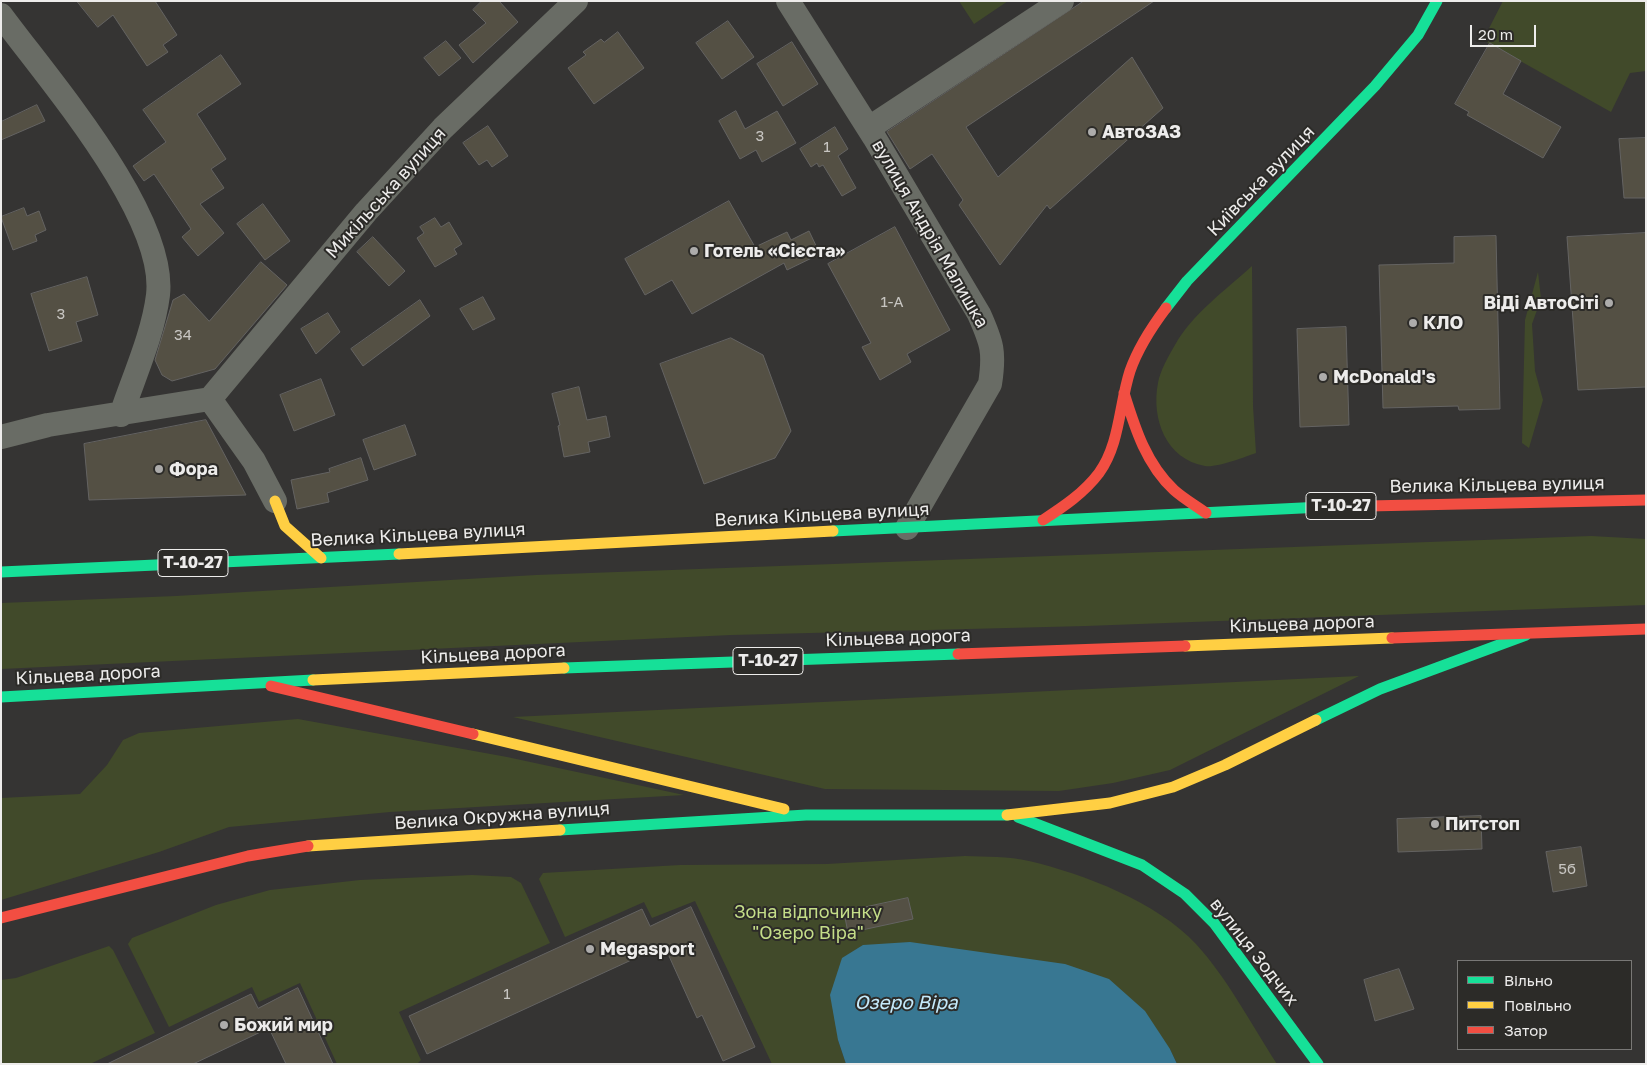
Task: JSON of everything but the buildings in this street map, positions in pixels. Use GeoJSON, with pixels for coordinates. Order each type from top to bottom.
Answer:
{"type":"FeatureCollection","features":[{"type":"Feature","properties":{"kind":"main road","name":"Київська вулиця"},"geometry":{"type":"LineString","coordinates":[[1043,520],[1076,498],[1100,472],[1113,442],[1124,393],[1134,360],[1147,336],[1188,281],[1375,86],[1418,35],[1437,1]]}},
{"type":"Feature","properties":{"kind":"main road"},"geometry":{"type":"LineString","coordinates":[[1124,393],[1141,445],[1153,465],[1172,488],[1206,513]]}},
{"type":"Feature","properties":{"kind":"main road","name":"Велика Кільцева вулиця"},"geometry":{"type":"LineString","coordinates":[[1,572],[321,558],[1300,507],[1646,500]]}},
{"type":"Feature","properties":{"kind":"main road"},"geometry":{"type":"LineString","coordinates":[[274,501],[286,526],[321,558]]}},
{"type":"Feature","properties":{"kind":"main road","name":"Кільцева дорога"},"geometry":{"type":"LineString","coordinates":[[1,697],[501,670],[1646,629]]}},
{"type":"Feature","properties":{"kind":"main road"},"geometry":{"type":"LineString","coordinates":[[1014,815],[1110,803],[1173,787],[1225,765],[1380,689],[1535,632]]}},
{"type":"Feature","properties":{"kind":"main road"},"geometry":{"type":"LineString","coordinates":[[260,683],[486,739],[700,787],[806,815]]}},
{"type":"Feature","properties":{"kind":"main road","name":"Велика Окружна вулиця"},"geometry":{"type":"LineString","coordinates":[[1,918],[248,856],[302,846],[806,815],[1014,815]]}},
{"type":"Feature","properties":{"kind":"main road","name":"вулиця Зодчих"},"geometry":{"type":"LineString","coordinates":[[1014,815],[1142,865],[1185,894],[1214,923],[1318,1064]]}},
{"type":"Feature","properties":{"kind":"street","name":"Микільська вулиця"},"geometry":{"type":"LineString","coordinates":[[210,399],[373,205],[443,128],[576,1]]}},
{"type":"Feature","properties":{"kind":"street","name":"вулиця Андрія Малишка"},"geometry":{"type":"LineString","coordinates":[[788,1],[869,128],[979,314],[990,339],[994,359],[990,384],[908,528]]}},
{"type":"Feature","properties":{"kind":"street"},"geometry":{"type":"LineString","coordinates":[[869,128],[1062,1]]}},
{"type":"Feature","properties":{"kind":"street"},"geometry":{"type":"LineString","coordinates":[[1,15],[104,155],[139,215],[155,257],[158,295],[147,340],[121,415]]}},
{"type":"Feature","properties":{"kind":"street"},"geometry":{"type":"LineString","coordinates":[[1,437],[48,425],[121,415],[210,399],[254,462],[274,501]]}},
{"type":"Feature","properties":{"kind":"green space"},"geometry":{"type":"Polygon","coordinates":[[[959,1],[1008,1],[974,24],[959,1]]]}},
{"type":"Feature","properties":{"kind":"green space"},"geometry":{"type":"Polygon","coordinates":[[[1503,1],[1646,1],[1646,71],[1630,73],[1611,112],[1483,40],[1503,1]]]}},
{"type":"Feature","properties":{"kind":"green space"},"geometry":{"type":"Polygon","coordinates":[[[1252,266],[1253,406],[1256,453],[1223,464],[1205,466],[1191,462],[1180,455],[1164,435],[1157,410],[1156,397],[1159,378],[1170,353],[1191,323],[1210,303],[1252,266]]]}},
{"type":"Feature","properties":{"kind":"green space"},"geometry":{"type":"Polygon","coordinates":[[[1538,272],[1541,299],[1532,324],[1535,371],[1543,400],[1529,448],[1522,443],[1525,320],[1538,272]]]}},
{"type":"Feature","properties":{"kind":"green space"},"geometry":{"type":"Polygon","coordinates":[[[1591,536],[1646,539],[1646,605],[1086,626],[731,635],[1,669],[1,603],[176,596],[536,575],[1591,536]]]}},
{"type":"Feature","properties":{"kind":"green space"},"geometry":{"type":"Polygon","coordinates":[[[1359,676],[1170,770],[1113,783],[1059,791],[825,789],[513,717],[1359,676]]]}},
{"type":"Feature","properties":{"kind":"green space"},"geometry":{"type":"Polygon","coordinates":[[[298,719],[507,757],[684,795],[390,812],[229,827],[159,852],[1,900],[1,798],[80,794],[107,765],[123,740],[139,733],[298,719]]]}},
{"type":"Feature","properties":{"kind":"green space","name":"Зона відпочинку \"Озеро Віра\""},"geometry":{"type":"Polygon","coordinates":[[[965,856],[1013,858],[1050,867],[1096,882],[1141,903],[1161,915],[1180,929],[1208,958],[1229,987],[1277,1064],[1177,1064],[1170,1049],[838,1040],[846,1064],[772,1064],[695,901],[652,918],[644,902],[565,937],[539,879],[543,873],[680,865],[827,864],[965,856]]]}},
{"type":"Feature","properties":{"kind":"green space"},"geometry":{"type":"Polygon","coordinates":[[[472,875],[511,877],[521,883],[550,943],[399,1012],[421,1060],[417,1064],[337,1064],[300,983],[259,1002],[252,987],[169,1027],[128,944],[132,938],[216,905],[270,890],[360,880],[472,875]]]}},
{"type":"Feature","properties":{"kind":"green space"},"geometry":{"type":"Polygon","coordinates":[[[109,946],[113,950],[155,1033],[90,1064],[1,1064],[1,980],[16,978],[109,946]]]}},
{"type":"Feature","properties":{"kind":"water","name":"Озеро Віра"},"geometry":{"type":"Polygon","coordinates":[[[910,942],[1065,964],[1109,979],[1145,1011],[1170,1049],[1177,1064],[846,1064],[838,1040],[830,995],[842,958],[863,945],[910,942]]]}},
{"type":"Feature","properties":{"kind":"traffic: fast"},"geometry":{"type":"LineString","coordinates":[[1166,308],[1187,281],[1375,86],[1418,35],[1437,1]]}},
{"type":"Feature","properties":{"kind":"traffic: fast"},"geometry":{"type":"LineString","coordinates":[[833,531],[1322,507]]}},
{"type":"Feature","properties":{"kind":"traffic: fast"},"geometry":{"type":"LineString","coordinates":[[1,572],[399,554]]}},
{"type":"Feature","properties":{"kind":"traffic: fast"},"geometry":{"type":"LineString","coordinates":[[1316,720],[1380,689],[1526,635]]}},
{"type":"Feature","properties":{"kind":"traffic: fast"},"geometry":{"type":"LineString","coordinates":[[564,668],[958,654]]}},
{"type":"Feature","properties":{"kind":"traffic: fast"},"geometry":{"type":"LineString","coordinates":[[1,697],[313,680]]}},
{"type":"Feature","properties":{"kind":"traffic: fast"},"geometry":{"type":"LineString","coordinates":[[560,830],[806,815],[1007,815]]}},
{"type":"Feature","properties":{"kind":"traffic: fast"},"geometry":{"type":"LineString","coordinates":[[1018,817],[1142,865],[1185,894],[1214,923],[1318,1064]]}},
{"type":"Feature","properties":{"kind":"traffic: slow"},"geometry":{"type":"LineString","coordinates":[[275,501],[285,526],[321,558]]}},
{"type":"Feature","properties":{"kind":"traffic: slow"},"geometry":{"type":"LineString","coordinates":[[399,554],[833,531]]}},
{"type":"Feature","properties":{"kind":"traffic: slow"},"geometry":{"type":"LineString","coordinates":[[1185,646],[1392,638]]}},
{"type":"Feature","properties":{"kind":"traffic: slow"},"geometry":{"type":"LineString","coordinates":[[313,680],[564,668]]}},
{"type":"Feature","properties":{"kind":"traffic: slow"},"geometry":{"type":"LineString","coordinates":[[1007,815],[1110,803],[1173,787],[1225,765],[1316,720]]}},
{"type":"Feature","properties":{"kind":"traffic: slow"},"geometry":{"type":"LineString","coordinates":[[473,734],[784,809]]}},
{"type":"Feature","properties":{"kind":"traffic: slow"},"geometry":{"type":"LineString","coordinates":[[308,846],[560,830]]}},
{"type":"Feature","properties":{"kind":"traffic: jam"},"geometry":{"type":"LineString","coordinates":[[1043,520],[1080,493],[1099,473],[1106,462],[1115,437],[1126,384],[1133,363],[1145,338],[1166,308]]}},
{"type":"Feature","properties":{"kind":"traffic: jam"},"geometry":{"type":"LineString","coordinates":[[1124,393],[1137,432],[1156,469],[1174,490],[1206,513]]}},
{"type":"Feature","properties":{"kind":"traffic: jam"},"geometry":{"type":"LineString","coordinates":[[1322,507],[1646,500]]}},
{"type":"Feature","properties":{"kind":"traffic: jam"},"geometry":{"type":"LineString","coordinates":[[1392,638],[1646,629]]}},
{"type":"Feature","properties":{"kind":"traffic: jam"},"geometry":{"type":"LineString","coordinates":[[958,654],[1185,646]]}},
{"type":"Feature","properties":{"kind":"traffic: jam"},"geometry":{"type":"LineString","coordinates":[[271,686],[473,734]]}},
{"type":"Feature","properties":{"kind":"traffic: jam"},"geometry":{"type":"LineString","coordinates":[[1,918],[248,856],[308,846]]}},
{"type":"Feature","properties":{"kind":"place","name":"АвтоЗАЗ"},"geometry":{"type":"Point","coordinates":[1092,132]}},
{"type":"Feature","properties":{"kind":"place","name":"Готель «Сієста»"},"geometry":{"type":"Point","coordinates":[694,251]}},
{"type":"Feature","properties":{"kind":"place","name":"ВіДі АвтоСіті"},"geometry":{"type":"Point","coordinates":[1609,303]}},
{"type":"Feature","properties":{"kind":"place","name":"КЛО"},"geometry":{"type":"Point","coordinates":[1413,323]}},
{"type":"Feature","properties":{"kind":"place","name":"McDonald's"},"geometry":{"type":"Point","coordinates":[1323,377]}},
{"type":"Feature","properties":{"kind":"place","name":"Фора"},"geometry":{"type":"Point","coordinates":[159,469]}},
{"type":"Feature","properties":{"kind":"place","name":"Питстоп"},"geometry":{"type":"Point","coordinates":[1435,824]}},
{"type":"Feature","properties":{"kind":"place","name":"Megasport"},"geometry":{"type":"Point","coordinates":[590,949]}},
{"type":"Feature","properties":{"kind":"place","name":"Божий мир"},"geometry":{"type":"Point","coordinates":[224,1025]}}]}
